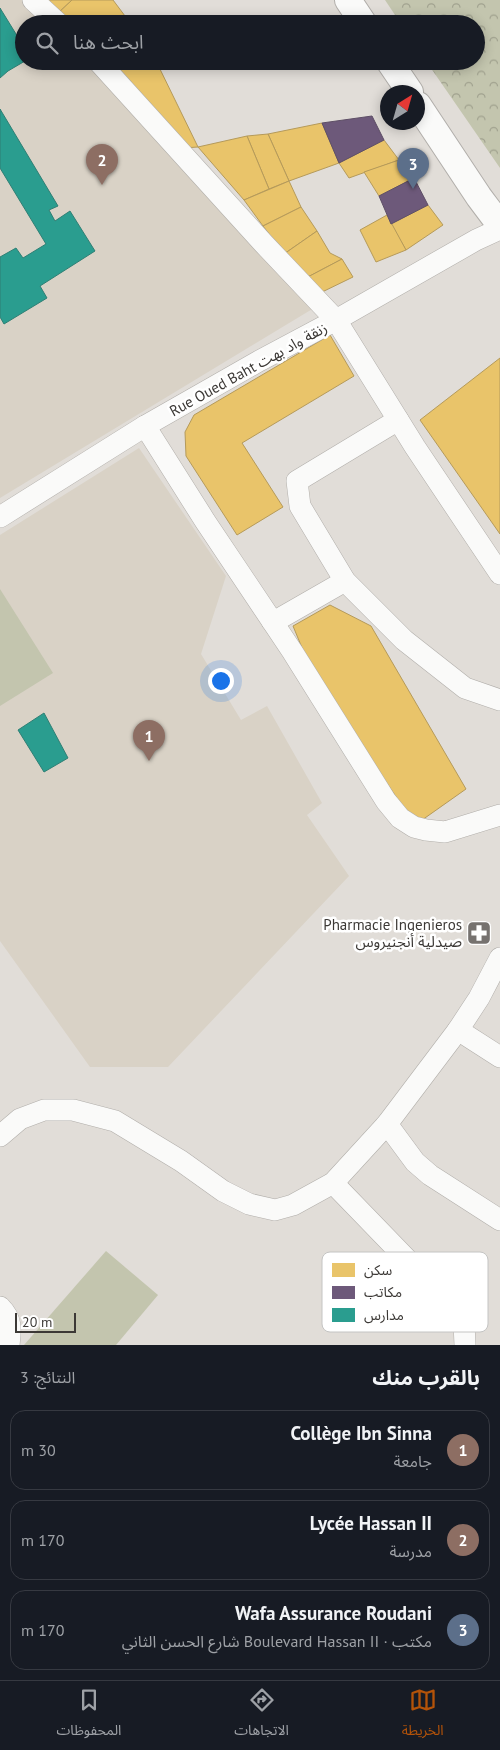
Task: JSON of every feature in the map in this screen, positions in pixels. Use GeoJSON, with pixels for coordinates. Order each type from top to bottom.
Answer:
{"type":"FeatureCollection","features":[{"type":"Feature","properties":{"kind":"main road"},"geometry":{"type":"LineString","coordinates":[[348,0],[358,15]]}},
{"type":"Feature","properties":{"kind":"main road"},"geometry":{"type":"LineString","coordinates":[[395,70],[405,85]]}},
{"type":"Feature","properties":{"kind":"main road"},"geometry":{"type":"LineString","coordinates":[[425,115],[479,197],[500,225]]}},
{"type":"Feature","properties":{"kind":"street"},"geometry":{"type":"LineString","coordinates":[[33,0],[50,15]]}},
{"type":"Feature","properties":{"kind":"street"},"geometry":{"type":"LineString","coordinates":[[106,70],[264,244],[336,320],[398,420],[500,574]]}},
{"type":"Feature","properties":{"kind":"street","name":"Rue Oued Baht زنقة واد بهت"},"geometry":{"type":"LineString","coordinates":[[0,517],[145,426],[476,240],[500,229]]}},
{"type":"Feature","properties":{"kind":"street"},"geometry":{"type":"LineString","coordinates":[[398,420],[297,481],[300,506],[345,582],[404,640],[465,688],[500,700]]}},
{"type":"Feature","properties":{"kind":"street"},"geometry":{"type":"LineString","coordinates":[[145,426],[386,801],[400,818],[414,827],[445,832],[500,815]]}},
{"type":"Feature","properties":{"kind":"street"},"geometry":{"type":"LineString","coordinates":[[272,621],[345,582]]}},
{"type":"Feature","properties":{"kind":"street"},"geometry":{"type":"LineString","coordinates":[[0,1136],[20,1119],[44,1110],[73,1110],[115,1121],[181,1161],[223,1191],[249,1204],[275,1210],[293,1205],[333,1183],[387,1124],[458,1030],[479,998],[500,958]]}},
{"type":"Feature","properties":{"kind":"street"},"geometry":{"type":"LineString","coordinates":[[458,1030],[500,1057]]}},
{"type":"Feature","properties":{"kind":"street"},"geometry":{"type":"LineString","coordinates":[[387,1124],[415,1162],[430,1175],[500,1220]]}},
{"type":"Feature","properties":{"kind":"street"},"geometry":{"type":"LineString","coordinates":[[333,1183],[400,1252]]}},
{"type":"Feature","properties":{"kind":"street"},"geometry":{"type":"LineString","coordinates":[[0,1308],[7,1314],[10,1320],[9,1345]]}},
{"type":"Feature","properties":{"kind":"street"},"geometry":{"type":"LineString","coordinates":[[464,1332],[465,1345]]}},
{"type":"Feature","properties":{"kind":"shaded area"},"geometry":{"type":"Polygon","coordinates":[[[0,0],[29,0],[46,15],[15,15],[15,70],[100,70],[314,308],[0,498],[0,0]]]}},
{"type":"Feature","properties":{"kind":"shaded area"},"geometry":{"type":"Polygon","coordinates":[[[139,448],[226,576],[201,654],[241,720],[267,706],[322,803],[307,815],[349,876],[168,1067],[90,1067],[0,941],[0,535],[139,448]]]}},
{"type":"Feature","properties":{"kind":"green space"},"geometry":{"type":"Polygon","coordinates":[[[385,0],[500,0],[500,168],[432,70],[485,70],[485,15],[395,15],[385,0]]]}},
{"type":"Feature","properties":{"kind":"green space"},"geometry":{"type":"Polygon","coordinates":[[[0,589],[53,673],[0,706],[0,589]]]}},
{"type":"Feature","properties":{"kind":"green space"},"geometry":{"type":"Polygon","coordinates":[[[106,1251],[158,1295],[116,1345],[24,1345],[106,1251]]]}},
{"type":"Feature","properties":{"kind":"building: سكن"},"geometry":{"type":"Polygon","coordinates":[[[38,0],[72,0],[56,15],[38,0]]]}},
{"type":"Feature","properties":{"kind":"building: سكن"},"geometry":{"type":"Polygon","coordinates":[[[72,0],[113,0],[124,15],[56,15],[72,0]]]}},
{"type":"Feature","properties":{"kind":"building: سكن"},"geometry":{"type":"Polygon","coordinates":[[[109,70],[160,70],[198,147],[183,148],[109,70]]]}},
{"type":"Feature","properties":{"kind":"building: سكن"},"geometry":{"type":"Polygon","coordinates":[[[322,123],[339,163],[289,181],[268,134],[322,123]]]}},
{"type":"Feature","properties":{"kind":"building: سكن"},"geometry":{"type":"Polygon","coordinates":[[[268,134],[289,181],[269,189],[247,136],[268,134]]]}},
{"type":"Feature","properties":{"kind":"building: سكن"},"geometry":{"type":"Polygon","coordinates":[[[247,136],[269,189],[244,200],[198,147],[247,136]]]}},
{"type":"Feature","properties":{"kind":"building: سكن"},"geometry":{"type":"Polygon","coordinates":[[[384,140],[399,160],[349,178],[339,163],[384,140]]]}},
{"type":"Feature","properties":{"kind":"building: سكن"},"geometry":{"type":"Polygon","coordinates":[[[399,160],[414,178],[379,196],[364,172],[399,160]]]}},
{"type":"Feature","properties":{"kind":"building: سكن"},"geometry":{"type":"Polygon","coordinates":[[[289,181],[301,207],[263,226],[244,200],[289,181]]]}},
{"type":"Feature","properties":{"kind":"building: سكن"},"geometry":{"type":"Polygon","coordinates":[[[428,205],[443,225],[406,250],[391,224],[428,205]]]}},
{"type":"Feature","properties":{"kind":"building: سكن"},"geometry":{"type":"Polygon","coordinates":[[[301,207],[317,231],[284,254],[263,226],[301,207]]]}},
{"type":"Feature","properties":{"kind":"building: سكن"},"geometry":{"type":"Polygon","coordinates":[[[387,215],[406,250],[376,262],[360,230],[387,215]]]}},
{"type":"Feature","properties":{"kind":"building: سكن"},"geometry":{"type":"Polygon","coordinates":[[[317,231],[330,253],[342,259],[304,279],[284,254],[317,231]]]}},
{"type":"Feature","properties":{"kind":"building: سكن"},"geometry":{"type":"Polygon","coordinates":[[[342,259],[353,277],[318,294],[304,279],[342,259]]]}},
{"type":"Feature","properties":{"kind":"building: سكن"},"geometry":{"type":"Polygon","coordinates":[[[330,335],[354,376],[242,443],[283,507],[237,535],[186,456],[185,432],[194,415],[330,335]]]}},
{"type":"Feature","properties":{"kind":"building: سكن"},"geometry":{"type":"Polygon","coordinates":[[[500,358],[500,534],[420,420],[500,358]]]}},
{"type":"Feature","properties":{"kind":"building: سكن"},"geometry":{"type":"Polygon","coordinates":[[[330,605],[371,626],[466,789],[415,825],[312,672],[293,626],[330,605]]]}},
{"type":"Feature","properties":{"kind":"building: مكاتب"},"geometry":{"type":"Polygon","coordinates":[[[372,116],[384,140],[339,163],[322,123],[372,116]]]}},
{"type":"Feature","properties":{"kind":"building: مكاتب"},"geometry":{"type":"Polygon","coordinates":[[[414,178],[428,205],[391,224],[379,196],[414,178]]]}},
{"type":"Feature","properties":{"kind":"building: مدارس"},"geometry":{"type":"Polygon","coordinates":[[[0,8],[15,32],[15,67],[0,78],[0,8]]]}},
{"type":"Feature","properties":{"kind":"building: مدارس"},"geometry":{"type":"Polygon","coordinates":[[[0,109],[58,206],[49,210],[55,221],[70,211],[95,251],[40,286],[47,298],[4,324],[0,317],[0,257],[16,248],[23,258],[46,244],[0,168],[0,109]]]}},
{"type":"Feature","properties":{"kind":"building: مدارس"},"geometry":{"type":"Polygon","coordinates":[[[44,713],[68,758],[44,772],[18,730],[44,713]]]}},
{"type":"Feature","properties":{"kind":"place","name":"Lycée Hassan II"},"geometry":{"type":"Point","coordinates":[102,185]}},
{"type":"Feature","properties":{"kind":"place","name":"Wafa Assurance Roudani"},"geometry":{"type":"Point","coordinates":[413,189]}},
{"type":"Feature","properties":{"kind":"place","name":"Collège Ibn Sinna"},"geometry":{"type":"Point","coordinates":[149,761]}},
{"type":"Feature","properties":{"kind":"place","name":"Pharmacie Ingenieros صيدلية أنجنيروس"},"geometry":{"type":"Point","coordinates":[479,933]}}]}
